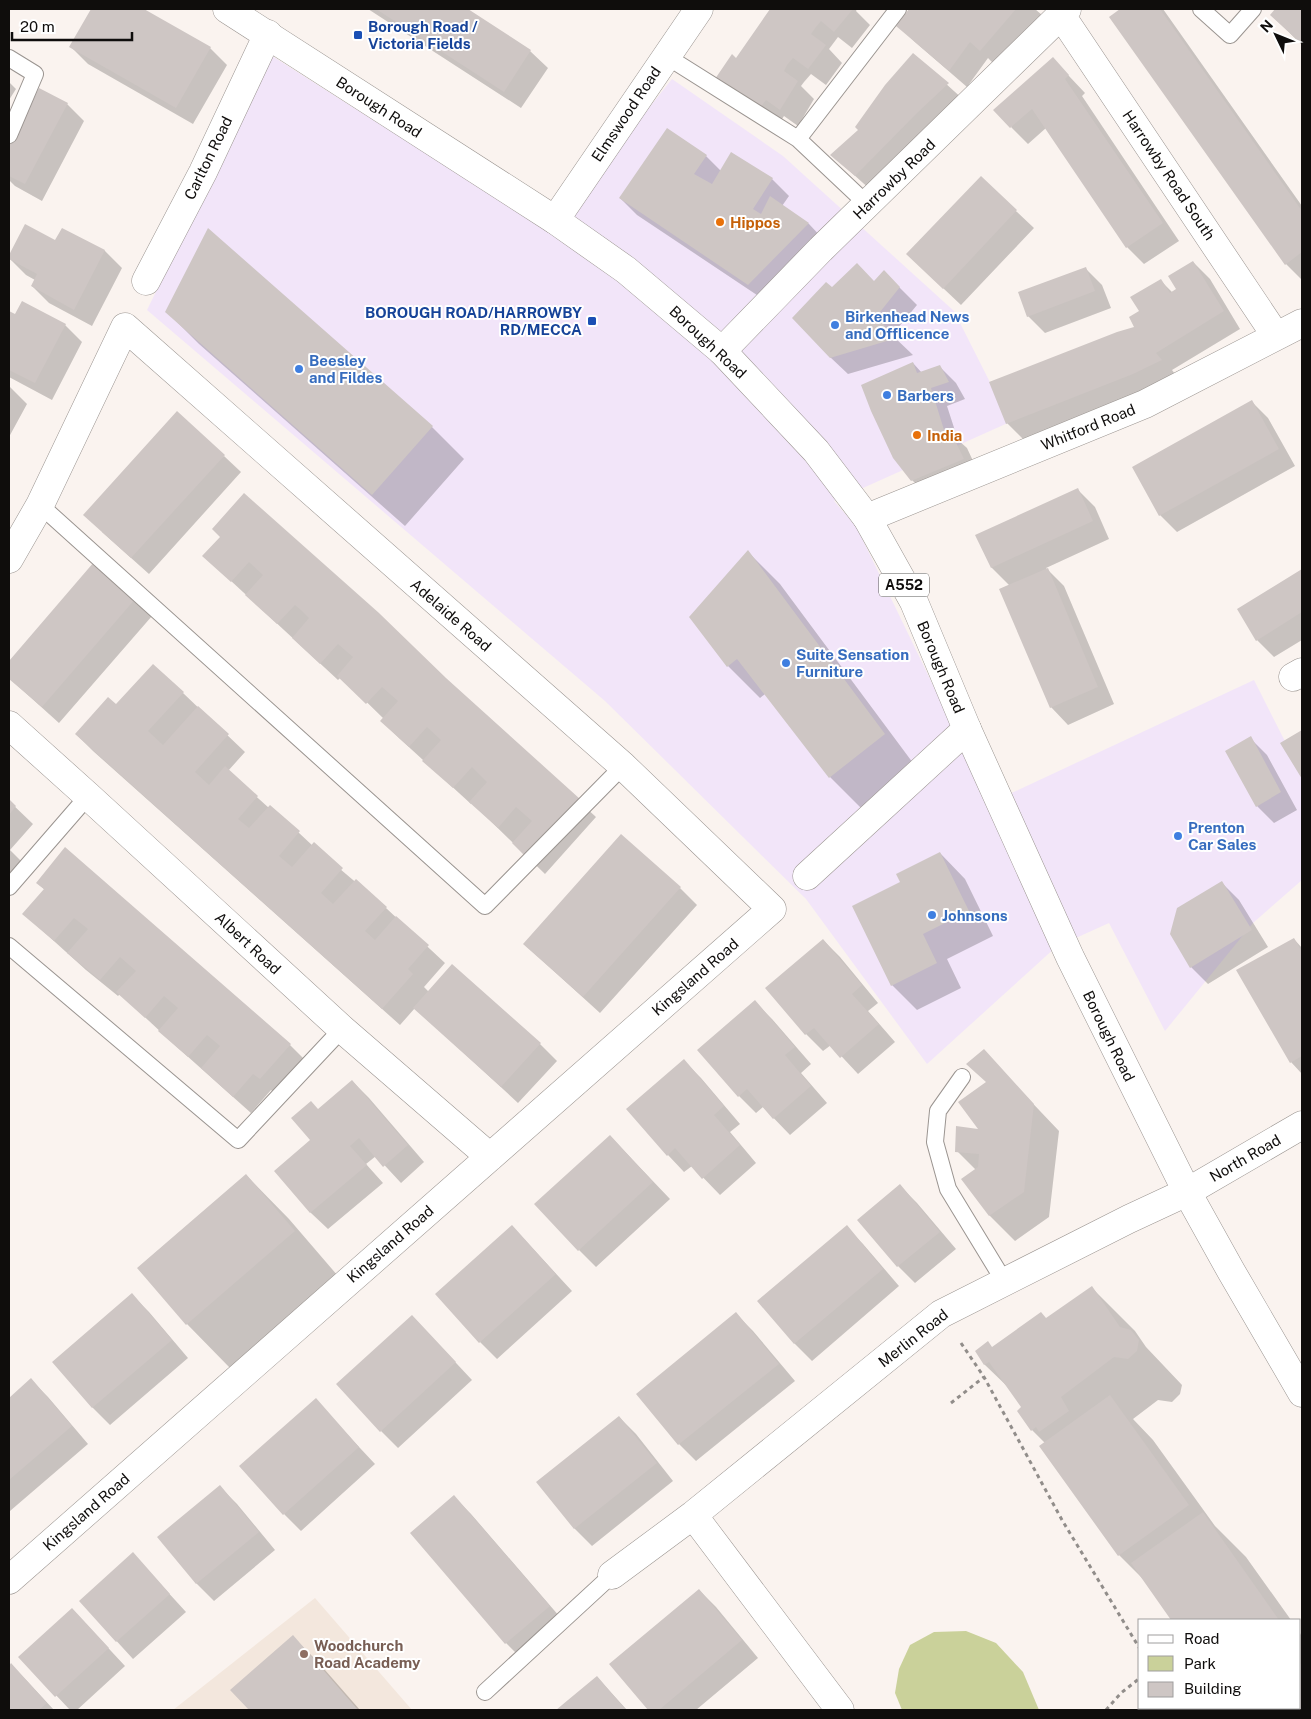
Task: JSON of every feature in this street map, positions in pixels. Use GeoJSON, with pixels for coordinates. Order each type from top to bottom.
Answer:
{"type":"FeatureCollection","features":[{"type":"Feature","properties":{"kind":"main road","name":"Borough Road"},"geometry":{"type":"LineString","coordinates":[[227,9],[555,220],[626,270],[722,351],[816,451],[867,518],[914,602],[967,729],[1070,957],[1187,1192],[1231,1272],[1302,1393]]}},
{"type":"Feature","properties":{"kind":"main road","name":"Elmswood Road"},"geometry":{"type":"LineString","coordinates":[[555,220],[699,9]]}},
{"type":"Feature","properties":{"kind":"main road","name":"Harrowby Road"},"geometry":{"type":"LineString","coordinates":[[722,351],[822,249],[1064,12]]}},
{"type":"Feature","properties":{"kind":"main road","name":"Harrowby Road South"},"geometry":{"type":"LineString","coordinates":[[1064,12],[1276,336]]}},
{"type":"Feature","properties":{"kind":"main road","name":"Carlton Road"},"geometry":{"type":"LineString","coordinates":[[146,281],[203,172],[268,34]]}},
{"type":"Feature","properties":{"kind":"main road","name":"Whitford Road"},"geometry":{"type":"LineString","coordinates":[[867,518],[1145,404],[1302,322]]}},
{"type":"Feature","properties":{"kind":"main road","name":"Adelaide Road"},"geometry":{"type":"LineString","coordinates":[[40,505],[125,327],[623,766],[772,909]]}},
{"type":"Feature","properties":{"kind":"main road"},"geometry":{"type":"LineString","coordinates":[[9,559],[40,505]]}},
{"type":"Feature","properties":{"kind":"main road","name":"Albert Road"},"geometry":{"type":"LineString","coordinates":[[9,726],[342,1029],[490,1157]]}},
{"type":"Feature","properties":{"kind":"main road"},"geometry":{"type":"LineString","coordinates":[[807,876],[967,729]]}},
{"type":"Feature","properties":{"kind":"main road","name":"Kingsland Road"},"geometry":{"type":"LineString","coordinates":[[9,1580],[772,909]]}},
{"type":"Feature","properties":{"kind":"main road","name":"North Road"},"geometry":{"type":"LineString","coordinates":[[1187,1192],[1302,1125]]}},
{"type":"Feature","properties":{"kind":"main road","name":"Merlin Road"},"geometry":{"type":"LineString","coordinates":[[612,1574],[693,1515],[941,1314],[1004,1281],[1187,1192]]}},
{"type":"Feature","properties":{"kind":"main road"},"geometry":{"type":"LineString","coordinates":[[693,1515],[840,1710]]}},
{"type":"Feature","properties":{"kind":"lane"},"geometry":{"type":"LineString","coordinates":[[798,138],[898,9]]}},
{"type":"Feature","properties":{"kind":"lane"},"geometry":{"type":"LineString","coordinates":[[1201,9],[1230,35],[1253,9]]}},
{"type":"Feature","properties":{"kind":"lane"},"geometry":{"type":"LineString","coordinates":[[666,56],[798,138],[868,205]]}},
{"type":"Feature","properties":{"kind":"lane"},"geometry":{"type":"LineString","coordinates":[[9,58],[35,74],[9,135]]}},
{"type":"Feature","properties":{"kind":"lane"},"geometry":{"type":"LineString","coordinates":[[40,505],[485,906],[623,766]]}},
{"type":"Feature","properties":{"kind":"lane"},"geometry":{"type":"LineString","coordinates":[[9,888],[88,796]]}},
{"type":"Feature","properties":{"kind":"lane"},"geometry":{"type":"LineString","coordinates":[[9,946],[238,1140],[342,1029]]}},
{"type":"Feature","properties":{"kind":"lane"},"geometry":{"type":"LineString","coordinates":[[962,1077],[938,1111],[935,1142],[948,1189],[1004,1281]]}},
{"type":"Feature","properties":{"kind":"lane"},"geometry":{"type":"LineString","coordinates":[[485,1692],[612,1574]]}},
{"type":"Feature","properties":{"kind":"path"},"geometry":{"type":"LineString","coordinates":[[941,1314],[984,1377],[1062,1520],[1138,1646]]}},
{"type":"Feature","properties":{"kind":"path"},"geometry":{"type":"LineString","coordinates":[[951,1403],[984,1377]]}},
{"type":"Feature","properties":{"kind":"path"},"geometry":{"type":"LineString","coordinates":[[1106,1710],[1121,1693],[1138,1680]]}},
{"type":"Feature","properties":{"kind":"shaded area"},"geometry":{"type":"Polygon","coordinates":[[[272,56],[550,232],[672,79],[783,156],[954,311],[1010,422],[834,501],[856,526],[990,803],[1254,680],[1302,775],[1302,880],[1253,923],[1165,1031],[1109,923],[1056,947],[927,1064],[806,899],[605,701],[147,310],[272,56]]]}},
{"type":"Feature","properties":{"kind":"shaded area","name":"Woodchurch Road Academy"},"geometry":{"type":"Polygon","coordinates":[[[315,1598],[412,1710],[173,1710],[315,1598]]]}},
{"type":"Feature","properties":{"kind":"green space"},"geometry":{"type":"Polygon","coordinates":[[[966,1631],[996,1643],[1023,1672],[1039,1710],[902,1710],[895,1693],[899,1669],[910,1645],[934,1632],[966,1631]]]}},
{"type":"Feature","properties":{"kind":"building"},"geometry":{"type":"Polygon","coordinates":[[[91,9],[144,9],[211,47],[176,108],[69,47],[91,9]]]}},
{"type":"Feature","properties":{"kind":"building"},"geometry":{"type":"Polygon","coordinates":[[[376,9],[468,9],[531,50],[504,92],[376,9]]]}},
{"type":"Feature","properties":{"kind":"building"},"geometry":{"type":"Polygon","coordinates":[[[770,9],[853,9],[834,32],[821,21],[816,27],[811,34],[826,45],[808,69],[793,58],[787,65],[784,71],[798,81],[780,110],[766,100],[760,108],[715,79],[732,54],[736,58],[770,9]]]}},
{"type":"Feature","properties":{"kind":"building"},"geometry":{"type":"Polygon","coordinates":[[[909,9],[1016,9],[980,51],[970,42],[949,71],[896,26],[909,9]]]}},
{"type":"Feature","properties":{"kind":"building"},"geometry":{"type":"Polygon","coordinates":[[[1120,9],[1160,9],[1302,211],[1302,252],[1285,265],[1109,17],[1120,9]]]}},
{"type":"Feature","properties":{"kind":"building"},"geometry":{"type":"Polygon","coordinates":[[[1275,9],[1302,9],[1302,44],[1270,15],[1275,9]]]}},
{"type":"Feature","properties":{"kind":"building"},"geometry":{"type":"Polygon","coordinates":[[[913,53],[949,83],[855,176],[830,155],[858,130],[855,127],[885,85],[913,53]]]}},
{"type":"Feature","properties":{"kind":"building"},"geometry":{"type":"Polygon","coordinates":[[[1053,57],[1069,75],[1065,79],[1163,223],[1126,248],[1032,109],[1010,128],[993,110],[1053,57]]]}},
{"type":"Feature","properties":{"kind":"building"},"geometry":{"type":"Polygon","coordinates":[[[39,88],[68,103],[25,184],[9,176],[9,146],[39,88]]]}},
{"type":"Feature","properties":{"kind":"building"},"geometry":{"type":"Polygon","coordinates":[[[667,128],[707,155],[694,174],[712,184],[731,152],[773,178],[753,209],[761,214],[770,196],[809,223],[748,285],[619,198],[667,128]]]}},
{"type":"Feature","properties":{"kind":"building"},"geometry":{"type":"Polygon","coordinates":[[[981,176],[1017,210],[943,289],[906,254],[981,176]]]}},
{"type":"Feature","properties":{"kind":"building"},"geometry":{"type":"Polygon","coordinates":[[[25,224],[55,240],[62,228],[105,250],[74,310],[31,286],[37,274],[9,259],[9,255],[25,224]]]}},
{"type":"Feature","properties":{"kind":"building","name":"Beesley and Fildes"},"geometry":{"type":"Polygon","coordinates":[[[208,228],[433,426],[372,495],[165,312],[208,228]]]}},
{"type":"Feature","properties":{"kind":"building"},"geometry":{"type":"Polygon","coordinates":[[[1193,261],[1224,311],[1156,353],[1162,360],[1133,374],[1006,424],[989,382],[1134,327],[1129,317],[1139,311],[1130,297],[1161,279],[1170,293],[1176,289],[1168,276],[1193,261]]]}},
{"type":"Feature","properties":{"kind":"building"},"geometry":{"type":"Polygon","coordinates":[[[857,263],[874,281],[884,270],[900,287],[876,317],[897,338],[830,358],[792,318],[826,282],[832,287],[857,263]]]}},
{"type":"Feature","properties":{"kind":"building"},"geometry":{"type":"Polygon","coordinates":[[[1086,267],[1095,291],[1027,317],[1018,292],[1086,267]]]}},
{"type":"Feature","properties":{"kind":"building"},"geometry":{"type":"Polygon","coordinates":[[[22,301],[66,324],[35,383],[9,370],[9,311],[15,314],[22,301]]]}},
{"type":"Feature","properties":{"kind":"building"},"geometry":{"type":"Polygon","coordinates":[[[913,362],[917,373],[940,365],[949,382],[931,388],[945,433],[950,430],[964,459],[911,481],[893,458],[861,385],[913,362]]]}},
{"type":"Feature","properties":{"kind":"building"},"geometry":{"type":"Polygon","coordinates":[[[1252,400],[1279,449],[1159,516],[1132,467],[1252,400]]]}},
{"type":"Feature","properties":{"kind":"building"},"geometry":{"type":"Polygon","coordinates":[[[177,411],[225,455],[131,558],[83,515],[177,411]]]}},
{"type":"Feature","properties":{"kind":"building"},"geometry":{"type":"Polygon","coordinates":[[[1078,488],[1093,521],[991,568],[975,535],[1078,488]]]}},
{"type":"Feature","properties":{"kind":"building"},"geometry":{"type":"Polygon","coordinates":[[[244,493],[379,613],[446,678],[580,799],[527,858],[512,843],[532,821],[516,807],[498,828],[469,802],[487,782],[472,767],[453,788],[422,761],[441,740],[427,727],[409,747],[380,721],[398,701],[382,687],[366,704],[337,676],[353,657],[338,644],[320,664],[292,638],[309,618],[302,611],[295,605],[277,624],[245,595],[263,575],[249,562],[231,582],[202,556],[220,537],[212,529],[244,493]]]}},
{"type":"Feature","properties":{"kind":"building","name":"Suite Sensation Furniture"},"geometry":{"type":"Polygon","coordinates":[[[748,550],[885,734],[829,778],[737,659],[727,667],[689,617],[748,550]]]}},
{"type":"Feature","properties":{"kind":"building"},"geometry":{"type":"Polygon","coordinates":[[[94,562],[136,598],[42,707],[9,679],[9,661],[94,562]]]}},
{"type":"Feature","properties":{"kind":"building"},"geometry":{"type":"Polygon","coordinates":[[[1048,568],[1098,687],[1050,708],[999,589],[1048,568]]]}},
{"type":"Feature","properties":{"kind":"building"},"geometry":{"type":"Polygon","coordinates":[[[1302,569],[1302,612],[1256,641],[1237,609],[1302,569]]]}},
{"type":"Feature","properties":{"kind":"building"},"geometry":{"type":"Polygon","coordinates":[[[153,664],[184,692],[148,731],[163,745],[198,706],[229,734],[195,772],[209,785],[225,766],[258,796],[238,819],[249,828],[270,805],[300,831],[279,856],[292,867],[314,842],[343,868],[321,893],[333,904],[356,879],[387,907],[365,931],[375,940],[396,916],[429,945],[408,969],[413,974],[382,1009],[75,734],[108,697],[116,704],[153,664]]]}},
{"type":"Feature","properties":{"kind":"building"},"geometry":{"type":"Polygon","coordinates":[[[1302,730],[1302,779],[1280,743],[1302,730]]]}},
{"type":"Feature","properties":{"kind":"building"},"geometry":{"type":"Polygon","coordinates":[[[1251,736],[1281,792],[1256,807],[1225,751],[1251,736]]]}},
{"type":"Feature","properties":{"kind":"building"},"geometry":{"type":"Polygon","coordinates":[[[9,799],[16,806],[9,815],[9,799]]]}},
{"type":"Feature","properties":{"kind":"building"},"geometry":{"type":"Polygon","coordinates":[[[621,834],[681,887],[583,997],[523,944],[621,834]]]}},
{"type":"Feature","properties":{"kind":"building"},"geometry":{"type":"Polygon","coordinates":[[[65,847],[291,1044],[260,1079],[253,1074],[233,1097],[201,1068],[220,1046],[207,1035],[188,1057],[158,1031],[178,1008],[164,996],[145,1018],[116,992],[136,971],[120,957],[100,980],[67,953],[88,929],[74,918],[54,941],[22,914],[44,889],[36,883],[65,847]]]}},
{"type":"Feature","properties":{"kind":"building"},"geometry":{"type":"Polygon","coordinates":[[[940,852],[969,911],[923,934],[937,963],[891,986],[852,906],[900,882],[896,874],[940,852]]]}},
{"type":"Feature","properties":{"kind":"building"},"geometry":{"type":"Polygon","coordinates":[[[1222,881],[1252,930],[1190,968],[1170,934],[1177,908],[1222,881]]]}},
{"type":"Feature","properties":{"kind":"building"},"geometry":{"type":"Polygon","coordinates":[[[1294,938],[1302,952],[1302,1056],[1290,1063],[1236,970],[1294,938]]]}},
{"type":"Feature","properties":{"kind":"building"},"geometry":{"type":"Polygon","coordinates":[[[823,939],[862,985],[852,994],[879,1024],[840,1058],[814,1028],[805,1035],[765,988],[823,939]]]}},
{"type":"Feature","properties":{"kind":"building"},"geometry":{"type":"Polygon","coordinates":[[[452,964],[541,1043],[501,1087],[413,1008],[452,964]]]}},
{"type":"Feature","properties":{"kind":"building"},"geometry":{"type":"Polygon","coordinates":[[[755,1000],[795,1047],[785,1055],[811,1086],[773,1119],[747,1089],[738,1097],[697,1050],[755,1000]]]}},
{"type":"Feature","properties":{"kind":"building"},"geometry":{"type":"Polygon","coordinates":[[[984,1049],[1034,1104],[1024,1192],[989,1216],[961,1179],[978,1167],[979,1154],[955,1152],[956,1126],[978,1129],[958,1102],[986,1082],[966,1064],[984,1049]]]}},
{"type":"Feature","properties":{"kind":"building"},"geometry":{"type":"Polygon","coordinates":[[[684,1059],[724,1106],[714,1115],[740,1145],[702,1179],[675,1148],[667,1156],[626,1109],[684,1059]]]}},
{"type":"Feature","properties":{"kind":"building"},"geometry":{"type":"Polygon","coordinates":[[[352,1080],[408,1145],[383,1167],[359,1138],[350,1146],[367,1165],[310,1213],[274,1171],[310,1140],[291,1118],[311,1101],[318,1109],[352,1080]]]}},
{"type":"Feature","properties":{"kind":"building"},"geometry":{"type":"Polygon","coordinates":[[[610,1135],[653,1182],[578,1251],[534,1204],[610,1135]]]}},
{"type":"Feature","properties":{"kind":"building"},"geometry":{"type":"Polygon","coordinates":[[[246,1174],[295,1231],[186,1325],[137,1268],[246,1174]]]}},
{"type":"Feature","properties":{"kind":"building"},"geometry":{"type":"Polygon","coordinates":[[[900,1184],[940,1232],[897,1267],[857,1220],[900,1184]]]}},
{"type":"Feature","properties":{"kind":"building"},"geometry":{"type":"Polygon","coordinates":[[[512,1225],[556,1274],[479,1343],[435,1294],[512,1225]]]}},
{"type":"Feature","properties":{"kind":"building"},"geometry":{"type":"Polygon","coordinates":[[[847,1225],[883,1269],[794,1344],[757,1301],[847,1225]]]}},
{"type":"Feature","properties":{"kind":"building"},"geometry":{"type":"Polygon","coordinates":[[[1092,1286],[1120,1327],[1131,1330],[1139,1340],[1137,1351],[1128,1359],[1114,1357],[1061,1397],[1069,1411],[1039,1432],[1036,1427],[1031,1431],[1017,1411],[1021,1407],[989,1362],[984,1365],[975,1351],[988,1341],[992,1347],[1041,1312],[1046,1318],[1092,1286]]]}},
{"type":"Feature","properties":{"kind":"building"},"geometry":{"type":"Polygon","coordinates":[[[132,1293],[172,1340],[92,1408],[52,1362],[132,1293]]]}},
{"type":"Feature","properties":{"kind":"building"},"geometry":{"type":"Polygon","coordinates":[[[736,1312],[779,1364],[678,1445],[636,1394],[736,1312]]]}},
{"type":"Feature","properties":{"kind":"building"},"geometry":{"type":"Polygon","coordinates":[[[412,1315],[456,1362],[380,1432],[336,1384],[412,1315]]]}},
{"type":"Feature","properties":{"kind":"building"},"geometry":{"type":"Polygon","coordinates":[[[31,1378],[72,1426],[9,1480],[9,1398],[31,1378]]]}},
{"type":"Feature","properties":{"kind":"building"},"geometry":{"type":"Polygon","coordinates":[[[1110,1395],[1189,1505],[1118,1556],[1039,1446],[1110,1395]]]}},
{"type":"Feature","properties":{"kind":"building"},"geometry":{"type":"Polygon","coordinates":[[[316,1398],[359,1447],[283,1515],[239,1466],[316,1398]]]}},
{"type":"Feature","properties":{"kind":"building"},"geometry":{"type":"Polygon","coordinates":[[[619,1416],[657,1463],[574,1529],[536,1482],[619,1416]]]}},
{"type":"Feature","properties":{"kind":"building"},"geometry":{"type":"Polygon","coordinates":[[[220,1485],[259,1532],[196,1584],[157,1537],[220,1485]]]}},
{"type":"Feature","properties":{"kind":"building"},"geometry":{"type":"Polygon","coordinates":[[[454,1495],[550,1606],[505,1644],[410,1533],[454,1495]]]}},
{"type":"Feature","properties":{"kind":"building"},"geometry":{"type":"Polygon","coordinates":[[[1203,1512],[1278,1619],[1170,1619],[1131,1563],[1203,1512]]]}},
{"type":"Feature","properties":{"kind":"building"},"geometry":{"type":"Polygon","coordinates":[[[133,1552],[170,1594],[116,1642],[79,1601],[133,1552]]]}},
{"type":"Feature","properties":{"kind":"building"},"geometry":{"type":"Polygon","coordinates":[[[699,1589],[742,1640],[659,1710],[648,1710],[609,1664],[699,1589]]]}},
{"type":"Feature","properties":{"kind":"building"},"geometry":{"type":"Polygon","coordinates":[[[72,1608],[109,1648],[55,1697],[18,1657],[72,1608]]]}},
{"type":"Feature","properties":{"kind":"building"},"geometry":{"type":"Polygon","coordinates":[[[293,1635],[358,1710],[249,1710],[230,1690],[293,1635]]]}},
{"type":"Feature","properties":{"kind":"building"},"geometry":{"type":"Polygon","coordinates":[[[11,1663],[47,1703],[39,1710],[9,1710],[9,1666],[11,1663]]]}},
{"type":"Feature","properties":{"kind":"building"},"geometry":{"type":"Polygon","coordinates":[[[1301,1664],[1302,1666],[1302,1710],[1176,1710],[1301,1709],[1301,1664]]]}},
{"type":"Feature","properties":{"kind":"building"},"geometry":{"type":"Polygon","coordinates":[[[597,1676],[626,1710],[556,1710],[568,1700],[597,1676]]]}},
{"type":"Feature","properties":{"kind":"place","name":"Borough Road / Victoria Fields"},"geometry":{"type":"Point","coordinates":[358,35]}},
{"type":"Feature","properties":{"kind":"place","name":"Hippos"},"geometry":{"type":"Point","coordinates":[720,222]}},
{"type":"Feature","properties":{"kind":"place","name":"BOROUGH ROAD/HARROWBY RD/MECCA"},"geometry":{"type":"Point","coordinates":[592,321]}},
{"type":"Feature","properties":{"kind":"place","name":"Birkenhead News and Offlicence"},"geometry":{"type":"Point","coordinates":[835,325]}},
{"type":"Feature","properties":{"kind":"place","name":"Beesley and Fildes"},"geometry":{"type":"Point","coordinates":[299,369]}},
{"type":"Feature","properties":{"kind":"place","name":"Barbers"},"geometry":{"type":"Point","coordinates":[887,395]}},
{"type":"Feature","properties":{"kind":"place","name":"India"},"geometry":{"type":"Point","coordinates":[917,435]}},
{"type":"Feature","properties":{"kind":"place","name":"Suite Sensation Furniture"},"geometry":{"type":"Point","coordinates":[786,663]}},
{"type":"Feature","properties":{"kind":"place","name":"Prenton Car Sales"},"geometry":{"type":"Point","coordinates":[1178,836]}},
{"type":"Feature","properties":{"kind":"place","name":"Johnsons"},"geometry":{"type":"Point","coordinates":[932,915]}},
{"type":"Feature","properties":{"kind":"place","name":"Woodchurch Road Academy"},"geometry":{"type":"Point","coordinates":[304,1654]}}]}
